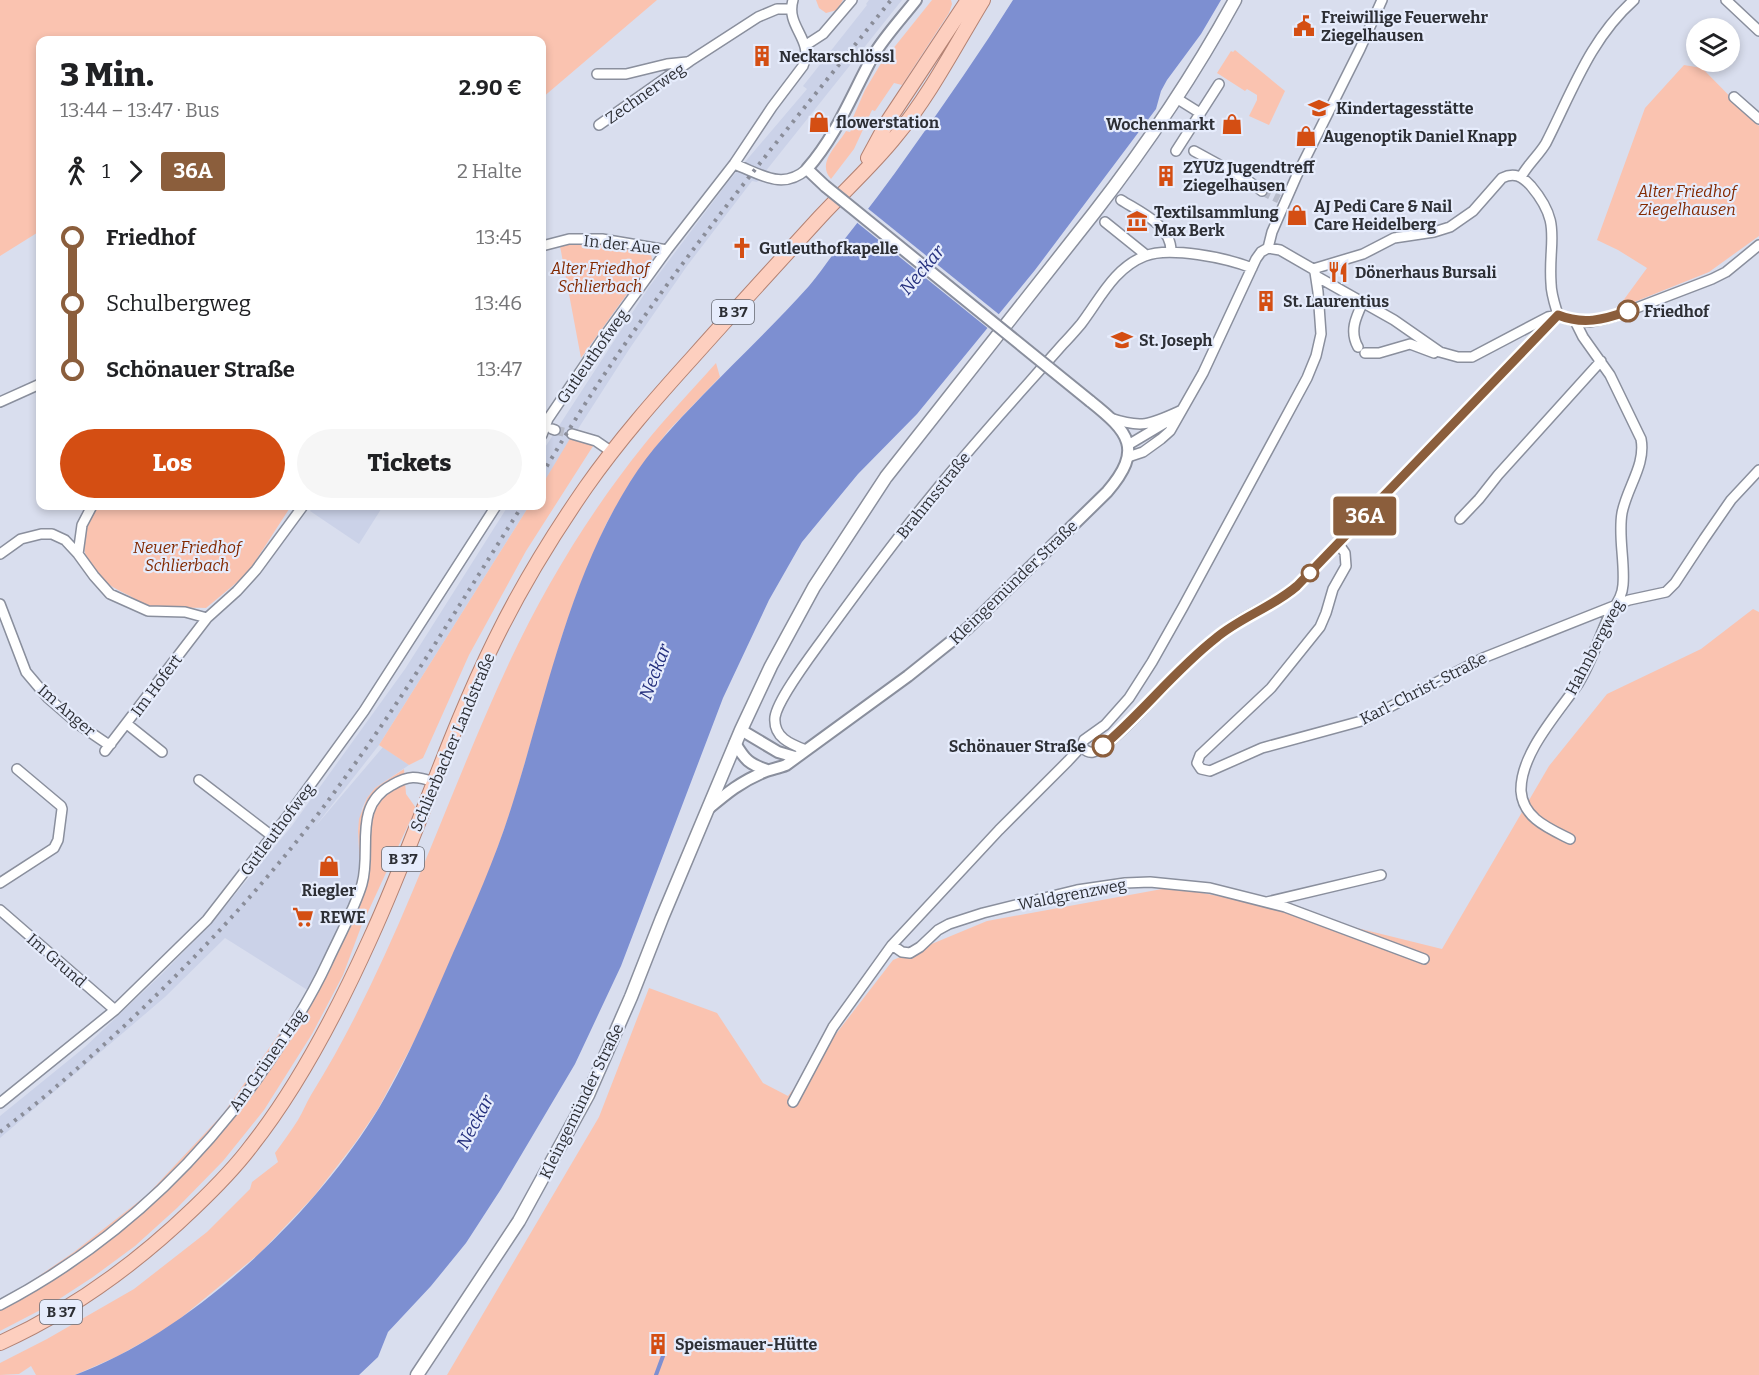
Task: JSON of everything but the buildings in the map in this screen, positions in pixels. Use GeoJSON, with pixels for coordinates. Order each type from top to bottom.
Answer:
{"type":"FeatureCollection","features":[{"type":"Feature","properties":{"kind":"main road","name":"Schlierbacher Landstraße"},"geometry":{"type":"LineString","coordinates":[[0,1343],[47,1320],[118,1274],[150,1249],[204,1199],[252,1145],[297,1078],[346,990],[372,936],[460,718],[501,627],[538,560],[587,486],[651,404],[896,136],[931,86],[983,0]]}},
{"type":"Feature","properties":{"kind":"main road","name":"Kleingemünder Straße"},"geometry":{"type":"LineString","coordinates":[[417,1375],[519,1221],[588,1095],[631,997],[735,743],[796,616],[875,493],[915,439],[1106,198],[1176,98],[1214,39],[1235,0]]}},
{"type":"Feature","properties":{"kind":"main road","name":"Schlierbacher Landstraße"},"geometry":{"type":"LineString","coordinates":[[859,176],[888,122],[965,2]]}},
{"type":"Feature","properties":{"kind":"street"},"geometry":{"type":"LineString","coordinates":[[792,4],[793,20],[806,45],[823,34],[852,0]]}},
{"type":"Feature","properties":{"kind":"street"},"geometry":{"type":"LineString","coordinates":[[734,164],[772,179],[782,180],[798,177],[807,169],[836,129],[875,53],[916,0]]}},
{"type":"Feature","properties":{"kind":"street"},"geometry":{"type":"LineString","coordinates":[[1128,458],[1143,452],[1170,431],[1192,394],[1208,365],[1259,254],[1268,248],[1282,201],[1360,49],[1382,0]]}},
{"type":"Feature","properties":{"kind":"street"},"geometry":{"type":"LineString","coordinates":[[1521,177],[1545,145],[1601,36],[1614,18],[1634,0]]}},
{"type":"Feature","properties":{"kind":"street"},"geometry":{"type":"LineString","coordinates":[[1726,0],[1759,31]]}},
{"type":"Feature","properties":{"kind":"street","name":"Zechnerweg"},"geometry":{"type":"LineString","coordinates":[[600,125],[690,62],[765,14],[792,4]]}},
{"type":"Feature","properties":{"kind":"street","name":"In der Aue"},"geometry":{"type":"LineString","coordinates":[[546,245],[569,239],[602,239],[667,250],[734,164],[772,107],[802,69],[806,60],[806,45]]}},
{"type":"Feature","properties":{"kind":"street","name":"Zechnerweg"},"geometry":{"type":"LineString","coordinates":[[597,74],[619,75],[667,63],[690,62]]}},
{"type":"Feature","properties":{"kind":"street"},"geometry":{"type":"LineString","coordinates":[[1176,151],[1219,84]]}},
{"type":"Feature","properties":{"kind":"street"},"geometry":{"type":"LineString","coordinates":[[1734,97],[1759,119]]}},
{"type":"Feature","properties":{"kind":"street"},"geometry":{"type":"LineString","coordinates":[[1176,98],[1200,113]]}},
{"type":"Feature","properties":{"kind":"street"},"geometry":{"type":"LineString","coordinates":[[1194,151],[1247,180],[1262,191]]}},
{"type":"Feature","properties":{"kind":"street"},"geometry":{"type":"LineString","coordinates":[[807,169],[1110,417],[1120,427],[1128,445],[1169,421],[1182,410]]}},
{"type":"Feature","properties":{"kind":"street"},"geometry":{"type":"LineString","coordinates":[[1314,272],[1363,254],[1398,237],[1426,234],[1450,227],[1473,211],[1502,178],[1512,175],[1521,177],[1530,185],[1551,220],[1551,286],[1558,315]]}},
{"type":"Feature","properties":{"kind":"street"},"geometry":{"type":"LineString","coordinates":[[1121,200],[1156,223],[1166,233],[1171,251]]}},
{"type":"Feature","properties":{"kind":"street"},"geometry":{"type":"LineString","coordinates":[[1105,222],[1146,255]]}},
{"type":"Feature","properties":{"kind":"street"},"geometry":{"type":"LineString","coordinates":[[1268,248],[1280,250],[1394,320],[1440,352],[1470,358],[1544,318],[1558,315],[1575,321],[1604,320],[1702,284],[1726,272],[1759,245]]}},
{"type":"Feature","properties":{"kind":"street","name":"Gutleuthofweg"},"geometry":{"type":"LineString","coordinates":[[546,417],[667,250]]}},
{"type":"Feature","properties":{"kind":"street","name":"Brahmsstraße"},"geometry":{"type":"LineString","coordinates":[[806,750],[783,739],[778,733],[775,717],[780,703],[797,676],[897,539],[954,469],[1081,323],[1123,269],[1146,255],[1171,251],[1234,262],[1252,268]]}},
{"type":"Feature","properties":{"kind":"street"},"geometry":{"type":"LineString","coordinates":[[793,1102],[833,1027],[892,945],[999,830],[1041,790],[1081,747],[1084,740],[1105,725],[1123,706],[1152,662],[1307,378],[1316,356],[1321,334],[1314,272]]}},
{"type":"Feature","properties":{"kind":"street"},"geometry":{"type":"LineString","coordinates":[[1363,302],[1353,335],[1361,350],[1379,353],[1410,344],[1435,353],[1440,352]]}},
{"type":"Feature","properties":{"kind":"street"},"geometry":{"type":"LineString","coordinates":[[1081,747],[1092,752],[1103,747],[1214,639],[1236,623],[1287,595],[1558,315]]}},
{"type":"Feature","properties":{"kind":"street","name":"Hahnbergweg"},"geometry":{"type":"LineString","coordinates":[[1570,839],[1530,815],[1523,801],[1521,782],[1532,751],[1580,681],[1610,615],[1621,597],[1624,571],[1622,516],[1624,504],[1640,463],[1642,442],[1613,381],[1583,337],[1575,321]]}},
{"type":"Feature","properties":{"kind":"street"},"geometry":{"type":"LineString","coordinates":[[1460,519],[1601,361]]}},
{"type":"Feature","properties":{"kind":"street"},"geometry":{"type":"LineString","coordinates":[[0,402],[36,386]]}},
{"type":"Feature","properties":{"kind":"street"},"geometry":{"type":"LineString","coordinates":[[1110,417],[1128,424],[1141,425],[1152,423],[1182,410]]}},
{"type":"Feature","properties":{"kind":"street"},"geometry":{"type":"LineString","coordinates":[[572,434],[596,441],[612,452]]}},
{"type":"Feature","properties":{"kind":"street","name":"Kleingemünder Straße"},"geometry":{"type":"LineString","coordinates":[[708,809],[738,785],[767,770],[779,768],[806,750],[908,676],[968,628],[1107,492],[1119,476],[1128,458],[1128,445]]}},
{"type":"Feature","properties":{"kind":"street","name":"Karl-Christ-Straße"},"geometry":{"type":"LineString","coordinates":[[1338,543],[1347,562],[1333,589],[1320,627],[1271,688],[1200,756],[1197,763],[1201,769],[1210,771],[1262,748],[1371,717],[1476,661],[1617,604],[1659,594],[1671,588],[1731,500],[1759,470]]}},
{"type":"Feature","properties":{"kind":"street"},"geometry":{"type":"LineString","coordinates":[[78,554],[82,525],[90,510]]}},
{"type":"Feature","properties":{"kind":"street","name":"Im Hofert"},"geometry":{"type":"LineString","coordinates":[[108,748],[207,618],[256,570],[300,510]]}},
{"type":"Feature","properties":{"kind":"street","name":"Gutleuthofweg"},"geometry":{"type":"LineString","coordinates":[[0,1103],[115,1011],[207,920],[364,711],[493,510]]}},
{"type":"Feature","properties":{"kind":"street"},"geometry":{"type":"LineString","coordinates":[[0,554],[21,538],[52,534],[65,540],[110,594],[148,611],[185,612],[207,618]]}},
{"type":"Feature","properties":{"kind":"street","name":"Im Anger"},"geometry":{"type":"LineString","coordinates":[[0,604],[26,672],[48,698],[78,724],[106,743],[108,748]]}},
{"type":"Feature","properties":{"kind":"street"},"geometry":{"type":"LineString","coordinates":[[127,724],[162,752]]}},
{"type":"Feature","properties":{"kind":"street"},"geometry":{"type":"LineString","coordinates":[[741,730],[778,752],[795,757]]}},
{"type":"Feature","properties":{"kind":"street"},"geometry":{"type":"LineString","coordinates":[[735,743],[745,759],[753,766],[767,770]]}},
{"type":"Feature","properties":{"kind":"street"},"geometry":{"type":"LineString","coordinates":[[0,883],[54,848],[58,840],[61,806],[17,769]]}},
{"type":"Feature","properties":{"kind":"street","name":"Am Grünen Hag"},"geometry":{"type":"LineString","coordinates":[[0,1305],[63,1268],[141,1209],[196,1156],[216,1132],[291,1030],[316,986],[362,887],[366,864],[365,825],[374,801],[386,788],[406,778],[419,777],[435,782]]}},
{"type":"Feature","properties":{"kind":"street"},"geometry":{"type":"LineString","coordinates":[[199,780],[272,836]]}},
{"type":"Feature","properties":{"kind":"street","name":"Waldgrenzweg"},"geometry":{"type":"LineString","coordinates":[[1264,902],[1381,875]]}},
{"type":"Feature","properties":{"kind":"street","name":"Waldgrenzweg"},"geometry":{"type":"LineString","coordinates":[[892,945],[900,951],[910,953],[938,930],[970,917],[1077,890],[1150,882],[1210,888],[1294,910],[1424,959]]}},
{"type":"Feature","properties":{"kind":"street","name":"Im Grund"},"geometry":{"type":"LineString","coordinates":[[0,910],[115,1011]]}},
{"type":"Feature","properties":{"kind":"street"},"geometry":{"type":"LineString","coordinates":[[0,1298],[10,1300]]}},
{"type":"Feature","properties":{"kind":"shaded area"},"geometry":{"type":"Polygon","coordinates":[[[869,0],[902,0],[757,182],[752,181],[687,266],[630,348],[546,479],[546,446],[649,287],[728,182],[807,89],[803,86],[869,0]]]}},
{"type":"Feature","properties":{"kind":"shaded area"},"geometry":{"type":"Polygon","coordinates":[[[311,510],[380,510],[359,544],[311,510]]]}},
{"type":"Feature","properties":{"kind":"shaded area"},"geometry":{"type":"Polygon","coordinates":[[[505,510],[526,510],[379,745],[314,828],[383,747],[409,765],[375,788],[362,808],[358,831],[360,869],[352,901],[309,991],[225,938],[165,997],[0,1138],[0,1116],[85,1047],[208,927],[291,827],[405,669],[505,510]]]}},
{"type":"Feature","properties":{"kind":"green space"},"geometry":{"type":"Polygon","coordinates":[[[0,0],[657,0],[546,95],[546,36],[36,36],[36,234],[0,256],[0,0]]]}},
{"type":"Feature","properties":{"kind":"green space"},"geometry":{"type":"Polygon","coordinates":[[[816,0],[843,0],[837,10],[826,13],[819,8],[816,0]]]}},
{"type":"Feature","properties":{"kind":"green space"},"geometry":{"type":"Polygon","coordinates":[[[932,0],[951,0],[949,13],[902,85],[894,83],[875,111],[872,110],[854,149],[831,179],[827,173],[827,160],[846,131],[850,132],[854,124],[851,122],[865,90],[880,65],[932,0]]]}},
{"type":"Feature","properties":{"kind":"green space"},"geometry":{"type":"Polygon","coordinates":[[[1235,50],[1285,91],[1269,125],[1249,116],[1257,95],[1247,89],[1245,91],[1217,73],[1231,51],[1235,50]]]}},
{"type":"Feature","properties":{"kind":"green space","name":"Alter Friedhof Ziegelhausen"},"geometry":{"type":"Polygon","coordinates":[[[1684,65],[1686,65],[1686,72],[1706,72],[1759,126],[1759,236],[1709,272],[1617,309],[1647,268],[1597,240],[1645,108],[1684,65]]]}},
{"type":"Feature","properties":{"kind":"green space","name":"Alter Friedhof Schlierbach"},"geometry":{"type":"Polygon","coordinates":[[[573,243],[609,245],[651,255],[652,259],[581,358],[560,246],[573,243]]]}},
{"type":"Feature","properties":{"kind":"green space"},"geometry":{"type":"Polygon","coordinates":[[[716,363],[720,377],[668,431],[632,479],[606,524],[578,590],[562,636],[512,807],[489,872],[419,1032],[378,1109],[355,1143],[314,1196],[260,1253],[171,1326],[118,1356],[75,1375],[36,1375],[31,1366],[19,1374],[0,1375],[0,1363],[134,1289],[207,1232],[250,1189],[252,1182],[278,1162],[275,1153],[300,1117],[368,991],[509,663],[553,578],[587,523],[624,471],[716,363]]]}},
{"type":"Feature","properties":{"kind":"green space"},"geometry":{"type":"Polygon","coordinates":[[[571,437],[595,443],[526,551],[469,655],[423,758],[409,765],[379,745],[526,510],[546,510],[546,478],[571,437]]]}},
{"type":"Feature","properties":{"kind":"green space","name":"Neuer Friedhof Schlierbach"},"geometry":{"type":"Polygon","coordinates":[[[95,510],[288,510],[247,574],[206,608],[151,606],[101,578],[86,558],[84,546],[89,520],[95,510]]]}},
{"type":"Feature","properties":{"kind":"green space"},"geometry":{"type":"Polygon","coordinates":[[[1753,609],[1759,612],[1759,1375],[447,1375],[599,1117],[649,988],[717,1013],[763,1083],[788,1096],[893,960],[987,921],[1173,887],[1268,906],[1442,949],[1549,766],[1607,694],[1701,649],[1753,609]]]}},
{"type":"Feature","properties":{"kind":"green space"},"geometry":{"type":"Polygon","coordinates":[[[404,769],[406,794],[416,808],[361,927],[343,975],[312,1034],[264,1110],[223,1161],[177,1208],[135,1246],[50,1305],[0,1331],[0,1300],[74,1252],[147,1195],[223,1114],[309,991],[352,901],[360,869],[359,819],[367,798],[375,788],[404,769]]]}},
{"type":"Feature","properties":{"kind":"water","name":"Neckar"},"geometry":{"type":"Polygon","coordinates":[[[1013,0],[1221,0],[1201,34],[1167,80],[1156,109],[1035,270],[917,414],[858,474],[802,542],[769,600],[723,698],[621,966],[575,1064],[501,1189],[466,1243],[431,1286],[388,1332],[378,1357],[359,1375],[75,1375],[119,1355],[163,1330],[206,1299],[247,1265],[285,1228],[321,1189],[352,1148],[400,1071],[493,860],[575,597],[609,519],[630,482],[673,427],[813,281],[903,161],[964,75],[1013,0]]]}},
{"type":"Feature","properties":{"kind":"pier"},"geometry":{"type":"Polygon","coordinates":[[[866,207],[1001,316],[990,330],[855,221],[866,207]]]}},
{"type":"Feature","properties":{"kind":"waterway"},"geometry":{"type":"LineString","coordinates":[[656,1375],[663,1356]]}},
{"type":"Feature","properties":{"kind":"tunnel"},"geometry":{"type":"LineString","coordinates":[[1262,191],[1279,199]]}},
{"type":"Feature","properties":{"kind":"tunnel"},"geometry":{"type":"LineString","coordinates":[[555,430],[572,434]]}},
{"type":"Feature","properties":{"kind":"railway"},"geometry":{"type":"LineString","coordinates":[[546,467],[601,379],[643,318],[747,180],[891,0]]}},
{"type":"Feature","properties":{"kind":"railway"},"geometry":{"type":"LineString","coordinates":[[0,1132],[62,1082],[181,971],[293,846],[391,712],[519,510]]}},
{"type":"Feature","properties":{"kind":"bus line","name":"36A"},"geometry":{"type":"LineString","coordinates":[[1103,746],[1214,639],[1236,623],[1287,595],[1297,586],[1558,315],[1586,322],[1604,320],[1628,311]]}},
{"type":"Feature","properties":{"kind":"place","name":"Freiwillige Feuerwehr Ziegelhausen"},"geometry":{"type":"Point","coordinates":[1304,26]}},
{"type":"Feature","properties":{"kind":"place","name":"Neckarschlössl"},"geometry":{"type":"Point","coordinates":[762,56]}},
{"type":"Feature","properties":{"kind":"place","name":"Kindertagesstätte"},"geometry":{"type":"Point","coordinates":[1319,108]}},
{"type":"Feature","properties":{"kind":"place","name":"flowerstation"},"geometry":{"type":"Point","coordinates":[819,122]}},
{"type":"Feature","properties":{"kind":"place","name":"Wochenmarkt"},"geometry":{"type":"Point","coordinates":[1232,124]}},
{"type":"Feature","properties":{"kind":"place","name":"Augenoptik Daniel Knapp"},"geometry":{"type":"Point","coordinates":[1306,136]}},
{"type":"Feature","properties":{"kind":"place","name":"ZYUZ Jugendtreff Ziegelhausen"},"geometry":{"type":"Point","coordinates":[1166,176]}},
{"type":"Feature","properties":{"kind":"place","name":"AJ Pedi Care & Nail Care Heidelberg"},"geometry":{"type":"Point","coordinates":[1297,215]}},
{"type":"Feature","properties":{"kind":"place","name":"Textilsammlung Max Berk"},"geometry":{"type":"Point","coordinates":[1137,221]}},
{"type":"Feature","properties":{"kind":"place","name":"Gutleuthofkapelle"},"geometry":{"type":"Point","coordinates":[742,248]}},
{"type":"Feature","properties":{"kind":"place","name":"Dönerhaus Bursali"},"geometry":{"type":"Point","coordinates":[1338,272]}},
{"type":"Feature","properties":{"kind":"place","name":"St. Laurentius"},"geometry":{"type":"Point","coordinates":[1266,301]}},
{"type":"Feature","properties":{"kind":"place","name":"Friedhof"},"geometry":{"type":"Point","coordinates":[1628,311]}},
{"type":"Feature","properties":{"kind":"place","name":"St. Joseph"},"geometry":{"type":"Point","coordinates":[1122,340]}},
{"type":"Feature","properties":{"kind":"place","name":"Schönauer Straße"},"geometry":{"type":"Point","coordinates":[1103,746]}},
{"type":"Feature","properties":{"kind":"place","name":"Riegler"},"geometry":{"type":"Point","coordinates":[329,866]}},
{"type":"Feature","properties":{"kind":"place","name":"REWE"},"geometry":{"type":"Point","coordinates":[303,917]}},
{"type":"Feature","properties":{"kind":"place","name":"Speismauer-Hütte"},"geometry":{"type":"Point","coordinates":[658,1344]}}]}
